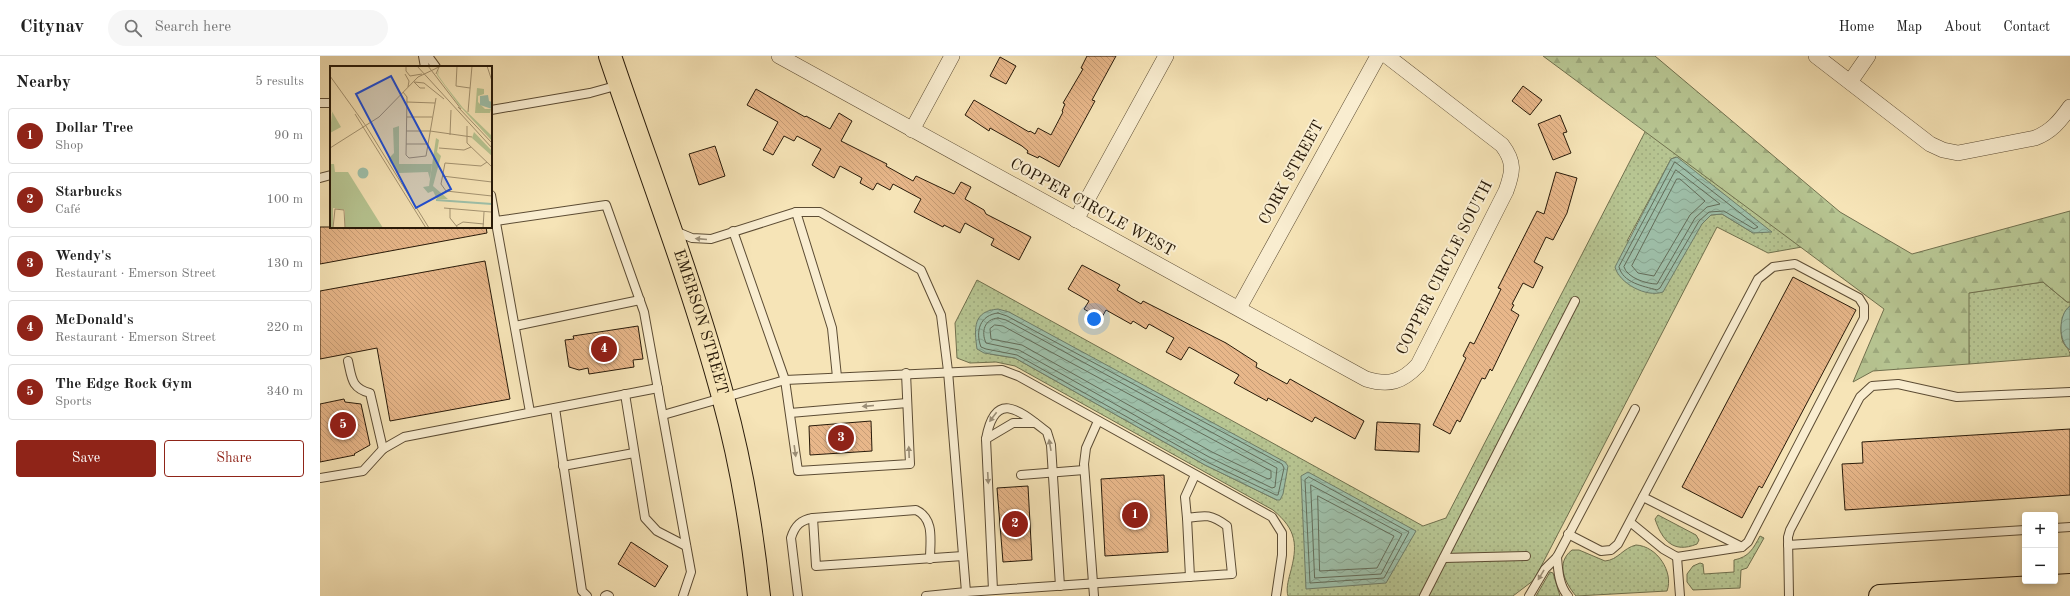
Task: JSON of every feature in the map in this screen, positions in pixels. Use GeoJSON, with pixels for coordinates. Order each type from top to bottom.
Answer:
{"type":"FeatureCollection","features":[{"type":"Feature","properties":{"kind":"main road","name":"EMERSON STREET"},"geometry":{"type":"LineString","coordinates":[[610,56],[707,342],[724,398],[746,505],[759,596]]}},
{"type":"Feature","properties":{"kind":"main road"},"geometry":{"type":"LineString","coordinates":[[1880,596],[1941,594],[2070,584]]}},
{"type":"Feature","properties":{"kind":"street","name":"COPPER CIRCLE WEST"},"geometry":{"type":"LineString","coordinates":[[779,56],[1366,379],[1377,382],[1390,382]]}},
{"type":"Feature","properties":{"kind":"street"},"geometry":{"type":"LineString","coordinates":[[912,130],[952,56]]}},
{"type":"Feature","properties":{"kind":"street"},"geometry":{"type":"LineString","coordinates":[[1076,220],[1166,56]]}},
{"type":"Feature","properties":{"kind":"street","name":"CORK STREET"},"geometry":{"type":"LineString","coordinates":[[1239,308],[1378,56]]}},
{"type":"Feature","properties":{"kind":"street","name":"COPPER CIRCLE SOUTH"},"geometry":{"type":"LineString","coordinates":[[1387,56],[1502,145],[1510,156],[1512,167],[1506,191],[1418,365],[1409,374],[1399,380],[1390,382]]}},
{"type":"Feature","properties":{"kind":"street"},"geometry":{"type":"LineString","coordinates":[[1816,56],[1930,144],[1943,150],[1958,152],[2035,138],[2046,134],[2055,126],[2070,107]]}},
{"type":"Feature","properties":{"kind":"street"},"geometry":{"type":"LineString","coordinates":[[1850,82],[1868,56]]}},
{"type":"Feature","properties":{"kind":"lane"},"geometry":{"type":"LineString","coordinates":[[423,56],[425,66]]}},
{"type":"Feature","properties":{"kind":"lane"},"geometry":{"type":"LineString","coordinates":[[428,56],[435,66]]}},
{"type":"Feature","properties":{"kind":"lane"},"geometry":{"type":"LineString","coordinates":[[492,110],[590,93],[620,85]]}},
{"type":"Feature","properties":{"kind":"lane"},"geometry":{"type":"LineString","coordinates":[[492,104],[501,108]]}},
{"type":"Feature","properties":{"kind":"lane"},"geometry":{"type":"LineString","coordinates":[[320,178],[330,175]]}},
{"type":"Feature","properties":{"kind":"lane"},"geometry":{"type":"LineString","coordinates":[[492,200],[530,412]]}},
{"type":"Feature","properties":{"kind":"lane"},"geometry":{"type":"LineString","coordinates":[[496,221],[606,205],[644,312],[691,572],[683,596]]}},
{"type":"Feature","properties":{"kind":"lane"},"geometry":{"type":"LineString","coordinates":[[668,228],[685,236],[705,240],[796,212],[820,212],[921,270],[941,315],[948,371],[966,592]]}},
{"type":"Feature","properties":{"kind":"lane"},"geometry":{"type":"LineString","coordinates":[[796,212],[832,328],[837,377]]}},
{"type":"Feature","properties":{"kind":"lane"},"geometry":{"type":"LineString","coordinates":[[734,231],[785,380],[798,471],[910,464],[906,373]]}},
{"type":"Feature","properties":{"kind":"lane"},"geometry":{"type":"LineString","coordinates":[[1568,534],[1602,551],[1611,550],[1618,544],[1758,279],[1773,267],[1795,264],[1859,298],[1864,306],[1864,318],[1748,542],[1742,547],[1677,557],[1663,549],[1630,522]]}},
{"type":"Feature","properties":{"kind":"lane"},"geometry":{"type":"LineString","coordinates":[[515,326],[640,300]]}},
{"type":"Feature","properties":{"kind":"lane"},"geometry":{"type":"LineString","coordinates":[[1424,596],[1575,300]]}},
{"type":"Feature","properties":{"kind":"lane"},"geometry":{"type":"LineString","coordinates":[[348,361],[353,382],[361,391],[370,393],[383,450]]}},
{"type":"Feature","properties":{"kind":"lane"},"geometry":{"type":"LineString","coordinates":[[663,416],[785,380],[948,371],[1002,370],[1018,376],[1272,517],[1282,533],[1282,555],[1276,596]]}},
{"type":"Feature","properties":{"kind":"lane"},"geometry":{"type":"LineString","coordinates":[[1788,596],[1788,545],[1790,530],[1852,411],[1860,397],[1872,386],[1898,384],[1957,397],[2070,392]]}},
{"type":"Feature","properties":{"kind":"lane"},"geometry":{"type":"LineString","coordinates":[[320,478],[363,472],[383,450],[404,437],[658,388]]}},
{"type":"Feature","properties":{"kind":"lane"},"geometry":{"type":"LineString","coordinates":[[625,394],[645,518],[657,531],[686,546]]}},
{"type":"Feature","properties":{"kind":"lane"},"geometry":{"type":"LineString","coordinates":[[790,412],[907,403]]}},
{"type":"Feature","properties":{"kind":"lane"},"geometry":{"type":"LineString","coordinates":[[993,590],[986,439],[989,423],[994,414],[1001,408],[1011,407],[1047,432],[1051,445],[1060,586]]}},
{"type":"Feature","properties":{"kind":"lane"},"geometry":{"type":"LineString","coordinates":[[555,408],[582,590],[587,596]]}},
{"type":"Feature","properties":{"kind":"lane"},"geometry":{"type":"LineString","coordinates":[[1529,596],[1545,569],[1557,557],[1635,409]]}},
{"type":"Feature","properties":{"kind":"lane"},"geometry":{"type":"LineString","coordinates":[[1094,596],[1084,470],[1086,448],[1098,421]]}},
{"type":"Feature","properties":{"kind":"lane"},"geometry":{"type":"LineString","coordinates":[[986,439],[1014,423],[1036,423]]}},
{"type":"Feature","properties":{"kind":"lane"},"geometry":{"type":"LineString","coordinates":[[563,466],[634,453]]}},
{"type":"Feature","properties":{"kind":"lane"},"geometry":{"type":"LineString","coordinates":[[1021,475],[1084,470]]}},
{"type":"Feature","properties":{"kind":"lane"},"geometry":{"type":"LineString","coordinates":[[1190,577],[1186,496],[1195,475]]}},
{"type":"Feature","properties":{"kind":"lane"},"geometry":{"type":"LineString","coordinates":[[1643,497],[1742,547]]}},
{"type":"Feature","properties":{"kind":"lane"},"geometry":{"type":"LineString","coordinates":[[798,596],[791,538],[794,528],[802,520],[916,510],[922,513],[930,526],[930,558]]}},
{"type":"Feature","properties":{"kind":"lane"},"geometry":{"type":"LineString","coordinates":[[926,596],[1232,574],[1227,526],[1216,517],[1206,515],[1187,518]]}},
{"type":"Feature","properties":{"kind":"lane"},"geometry":{"type":"LineString","coordinates":[[813,518],[816,566],[963,556]]}},
{"type":"Feature","properties":{"kind":"lane"},"geometry":{"type":"LineString","coordinates":[[2058,528],[2070,527]]}},
{"type":"Feature","properties":{"kind":"lane"},"geometry":{"type":"LineString","coordinates":[[1788,545],[2022,530]]}},
{"type":"Feature","properties":{"kind":"lane"},"geometry":{"type":"LineString","coordinates":[[1444,558],[1526,556]]}},
{"type":"Feature","properties":{"kind":"lane"},"geometry":{"type":"LineString","coordinates":[[1557,557],[1558,573],[1564,591],[1568,596]]}},
{"type":"Feature","properties":{"kind":"lane"},"geometry":{"type":"LineString","coordinates":[[1677,557],[1680,596]]}},
{"type":"Feature","properties":{"kind":"lane"},"geometry":{"type":"LineString","coordinates":[[605,596],[607,594],[610,596]]}},
{"type":"Feature","properties":{"kind":"green space"},"geometry":{"type":"Polygon","coordinates":[[[1543,56],[1655,56],[1840,212],[1912,254],[2070,211],[2070,302],[2067,302],[2043,282],[1969,293],[1969,364],[1873,371],[1853,382],[1884,309],[1543,56]]]}},
{"type":"Feature","properties":{"kind":"green space"},"geometry":{"type":"Polygon","coordinates":[[[1646,130],[1802,247],[1768,253],[1717,227],[1534,580],[1513,596],[1288,596],[1287,591],[1294,555],[1294,539],[1287,524],[1273,510],[1015,366],[996,362],[970,363],[957,358],[955,323],[977,280],[1423,526],[1446,518],[1646,130]],[[1676,157],[1671,159],[1627,241],[1702,224],[1711,215],[1722,214],[1753,233],[1676,157]],[[1009,312],[990,354],[1015,358],[1205,465],[1277,500],[1009,312]]]}},
{"type":"Feature","properties":{"kind":"green space"},"geometry":{"type":"Polygon","coordinates":[[[2043,282],[2067,302],[2070,302],[2070,306],[2063,318],[2061,333],[2063,342],[2069,350],[2070,356],[1969,364],[1968,293],[2043,282]]]}},
{"type":"Feature","properties":{"kind":"green space"},"geometry":{"type":"Polygon","coordinates":[[[1658,515],[1696,535],[1699,540],[1697,544],[1689,547],[1681,547],[1670,543],[1665,539],[1658,527],[1655,519],[1658,515]]]}},
{"type":"Feature","properties":{"kind":"green space"},"geometry":{"type":"Polygon","coordinates":[[[1760,536],[1764,538],[1747,568],[1741,570],[1740,588],[1693,590],[1687,582],[1687,574],[1693,566],[1700,563],[1703,564],[1704,574],[1734,572],[1734,560],[1747,555],[1760,536]]]}},
{"type":"Feature","properties":{"kind":"green space"},"geometry":{"type":"Polygon","coordinates":[[[1636,545],[1644,546],[1651,550],[1662,561],[1668,576],[1669,584],[1667,591],[1576,596],[1568,585],[1565,579],[1563,567],[1567,555],[1572,550],[1579,550],[1605,561],[1614,558],[1636,545]]]}},
{"type":"Feature","properties":{"kind":"green space"},"geometry":{"type":"Polygon","coordinates":[[[1550,572],[1553,573],[1560,596],[1536,596],[1550,572]]]}},
{"type":"Feature","properties":{"kind":"water"},"geometry":{"type":"Polygon","coordinates":[[[1677,157],[1772,232],[1753,233],[1722,214],[1711,215],[1702,224],[1663,292],[1649,293],[1627,284],[1615,267],[1671,159],[1677,157]]]}},
{"type":"Feature","properties":{"kind":"water"},"geometry":{"type":"Polygon","coordinates":[[[2070,306],[2070,350],[2063,341],[2061,328],[2063,315],[2070,306]]]}},
{"type":"Feature","properties":{"kind":"water"},"geometry":{"type":"Polygon","coordinates":[[[998,309],[1009,312],[1285,462],[1288,466],[1283,494],[1280,500],[1277,500],[1205,465],[1015,358],[984,353],[977,349],[977,322],[984,313],[990,310],[998,309]]]}},
{"type":"Feature","properties":{"kind":"water"},"geometry":{"type":"Polygon","coordinates":[[[1308,472],[1416,531],[1386,583],[1306,589],[1301,476],[1308,472]]]}},
{"type":"Feature","properties":{"kind":"building"},"geometry":{"type":"Polygon","coordinates":[[[1087,56],[1116,56],[1092,100],[1095,101],[1059,167],[1039,156],[1038,158],[1027,153],[1028,151],[1022,146],[990,128],[989,131],[965,115],[974,100],[1029,132],[1030,131],[1035,134],[1038,128],[1051,135],[1063,112],[1062,111],[1065,104],[1063,103],[1083,69],[1081,68],[1087,56]]]}},
{"type":"Feature","properties":{"kind":"building"},"geometry":{"type":"Polygon","coordinates":[[[1000,57],[1016,66],[1006,84],[990,76],[1000,57]]]}},
{"type":"Feature","properties":{"kind":"building"},"geometry":{"type":"Polygon","coordinates":[[[1523,86],[1542,100],[1530,115],[1512,101],[1523,86]]]}},
{"type":"Feature","properties":{"kind":"building"},"geometry":{"type":"Polygon","coordinates":[[[756,89],[805,117],[806,116],[830,129],[839,113],[852,121],[841,141],[887,164],[886,166],[913,181],[916,176],[954,194],[961,182],[971,187],[965,199],[984,210],[986,214],[1031,237],[1019,260],[991,245],[994,239],[965,223],[960,233],[944,225],[943,227],[914,212],[921,199],[893,184],[890,190],[877,183],[873,190],[860,183],[862,178],[840,166],[834,178],[812,165],[821,149],[797,136],[794,141],[784,136],[773,155],[763,150],[778,122],[747,105],[756,89]]]}},
{"type":"Feature","properties":{"kind":"building"},"geometry":{"type":"Polygon","coordinates":[[[1560,115],[1567,132],[1563,133],[1571,153],[1553,160],[1538,124],[1560,115]]]}},
{"type":"Feature","properties":{"kind":"building"},"geometry":{"type":"Polygon","coordinates":[[[715,146],[725,176],[699,185],[689,154],[715,146]]]}},
{"type":"Feature","properties":{"kind":"building"},"geometry":{"type":"Polygon","coordinates":[[[1556,172],[1577,178],[1567,213],[1553,240],[1546,237],[1534,262],[1543,267],[1533,288],[1523,283],[1512,304],[1514,305],[1511,310],[1519,315],[1492,371],[1490,369],[1485,379],[1482,378],[1460,422],[1457,420],[1450,434],[1433,425],[1466,358],[1463,356],[1470,342],[1474,344],[1501,289],[1498,288],[1537,211],[1544,214],[1556,172]]]}},
{"type":"Feature","properties":{"kind":"building"},"geometry":{"type":"Polygon","coordinates":[[[320,227],[486,228],[487,233],[320,264],[320,227]]]}},
{"type":"Feature","properties":{"kind":"building"},"geometry":{"type":"Polygon","coordinates":[[[485,261],[510,399],[390,421],[377,348],[320,359],[320,291],[485,261]]]}},
{"type":"Feature","properties":{"kind":"building"},"geometry":{"type":"Polygon","coordinates":[[[1082,265],[1120,285],[1117,290],[1141,304],[1143,301],[1226,343],[1257,363],[1256,367],[1287,384],[1290,379],[1364,421],[1355,439],[1315,417],[1312,422],[1268,398],[1267,401],[1234,383],[1239,375],[1189,347],[1181,360],[1166,352],[1174,338],[1149,324],[1146,329],[1133,321],[1131,324],[1106,310],[1101,319],[1084,309],[1089,301],[1068,289],[1082,265]]]}},
{"type":"Feature","properties":{"kind":"building"},"geometry":{"type":"Polygon","coordinates":[[[1793,277],[1856,310],[1762,488],[1759,486],[1742,518],[1682,487],[1793,277]]]}},
{"type":"Feature","properties":{"kind":"building"},"geometry":{"type":"Polygon","coordinates":[[[638,326],[643,359],[633,360],[634,367],[589,374],[588,368],[579,370],[569,367],[565,340],[574,339],[573,336],[638,326]]]}},
{"type":"Feature","properties":{"kind":"building"},"geometry":{"type":"Polygon","coordinates":[[[344,399],[345,402],[361,404],[370,445],[354,454],[355,455],[320,462],[320,404],[344,399]]]}},
{"type":"Feature","properties":{"kind":"building"},"geometry":{"type":"Polygon","coordinates":[[[871,421],[872,451],[810,455],[809,426],[871,421]]]}},
{"type":"Feature","properties":{"kind":"building"},"geometry":{"type":"Polygon","coordinates":[[[1377,422],[1420,424],[1419,452],[1375,450],[1377,422]]]}},
{"type":"Feature","properties":{"kind":"building"},"geometry":{"type":"Polygon","coordinates":[[[2070,429],[2070,495],[1845,510],[1842,464],[1863,463],[1862,442],[2070,429]]]}},
{"type":"Feature","properties":{"kind":"building"},"geometry":{"type":"Polygon","coordinates":[[[1164,475],[1168,552],[1105,556],[1101,479],[1164,475]]]}},
{"type":"Feature","properties":{"kind":"building"},"geometry":{"type":"Polygon","coordinates":[[[1028,486],[1032,560],[1003,562],[997,488],[1028,486]]]}},
{"type":"Feature","properties":{"kind":"building"},"geometry":{"type":"Polygon","coordinates":[[[631,542],[668,566],[655,587],[618,564],[631,542]]]}},
{"type":"Feature","properties":{"kind":"place","name":"McDonald's"},"geometry":{"type":"Point","coordinates":[604,349]}},
{"type":"Feature","properties":{"kind":"place","name":"The Edge Rock Gym"},"geometry":{"type":"Point","coordinates":[343,425]}},
{"type":"Feature","properties":{"kind":"place","name":"Wendy's"},"geometry":{"type":"Point","coordinates":[841,438]}},
{"type":"Feature","properties":{"kind":"place","name":"Dollar Tree"},"geometry":{"type":"Point","coordinates":[1135,515]}},
{"type":"Feature","properties":{"kind":"place","name":"Starbucks"},"geometry":{"type":"Point","coordinates":[1015,524]}}]}
